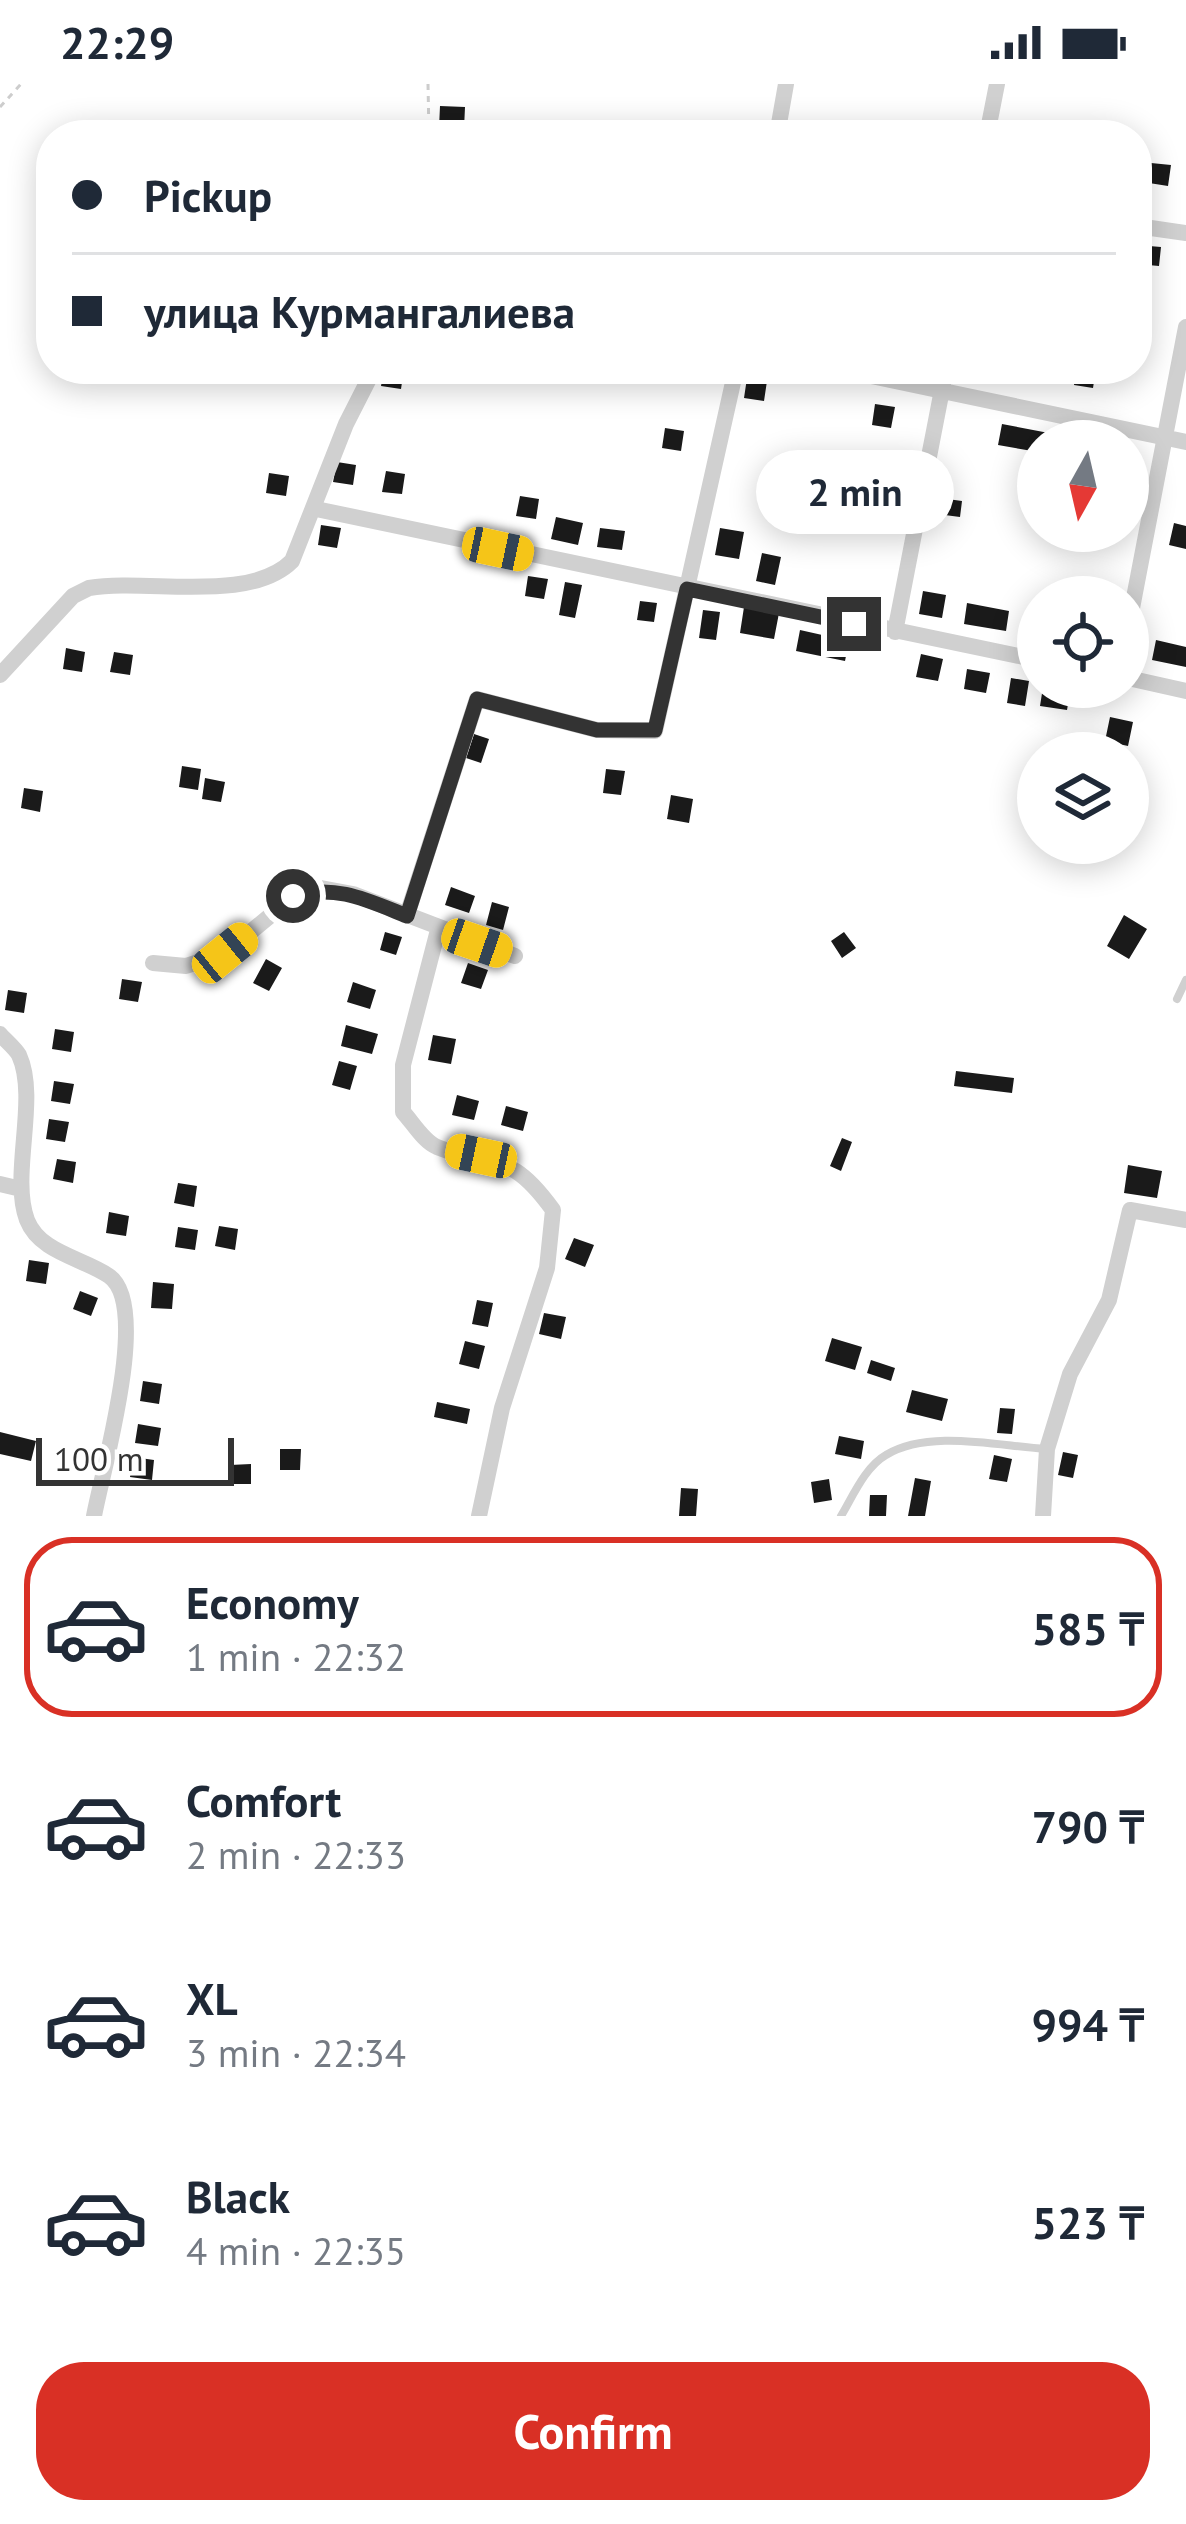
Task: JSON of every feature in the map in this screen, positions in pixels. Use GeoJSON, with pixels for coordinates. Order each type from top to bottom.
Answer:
{"type":"FeatureCollection","features":[{"type":"Feature","properties":{"kind":"street"},"geometry":{"type":"LineString","coordinates":[[779,120],[785,84]]}},
{"type":"Feature","properties":{"kind":"street"},"geometry":{"type":"LineString","coordinates":[[990,120],[997,84]]}},
{"type":"Feature","properties":{"kind":"street"},"geometry":{"type":"LineString","coordinates":[[1152,228],[1186,233]]}},
{"type":"Feature","properties":{"kind":"street"},"geometry":{"type":"LineString","coordinates":[[1138,576],[1186,327]]}},
{"type":"Feature","properties":{"kind":"street"},"geometry":{"type":"LineString","coordinates":[[0,675],[74,596],[89,588],[221,585],[278,575],[292,561],[366,384]]}},
{"type":"Feature","properties":{"kind":"street"},"geometry":{"type":"LineString","coordinates":[[407,916],[477,699],[597,730],[655,730],[733,384]]}},
{"type":"Feature","properties":{"kind":"street"},"geometry":{"type":"LineString","coordinates":[[909,384],[1186,442]]}},
{"type":"Feature","properties":{"kind":"street"},"geometry":{"type":"LineString","coordinates":[[895,632],[943,384]]}},
{"type":"Feature","properties":{"kind":"street"},"geometry":{"type":"LineString","coordinates":[[316,509],[1017,656]]}},
{"type":"Feature","properties":{"kind":"street"},"geometry":{"type":"LineString","coordinates":[[1149,683],[1186,691]]}},
{"type":"Feature","properties":{"kind":"street"},"geometry":{"type":"LineString","coordinates":[[153,963],[187,966],[225,953],[293,896],[321,888],[353,894],[515,956]]}},
{"type":"Feature","properties":{"kind":"street"},"geometry":{"type":"LineString","coordinates":[[438,930],[403,1065],[403,1112],[433,1146],[481,1156],[527,1174],[553,1210],[547,1268],[502,1408],[479,1516]]}},
{"type":"Feature","properties":{"kind":"street"},"geometry":{"type":"LineString","coordinates":[[0,1034],[19,1055],[26,1120],[21,1189],[28,1222],[42,1242],[112,1278],[126,1296],[129,1339],[94,1516]]}},
{"type":"Feature","properties":{"kind":"street"},"geometry":{"type":"LineString","coordinates":[[0,1184],[21,1189]]}},
{"type":"Feature","properties":{"kind":"street"},"geometry":{"type":"LineString","coordinates":[[1042,1516],[1047,1449],[1070,1374],[1109,1300],[1130,1210],[1186,1220]]}},
{"type":"Feature","properties":{"kind":"lane"},"geometry":{"type":"LineString","coordinates":[[1178,999],[1186,980]]}},
{"type":"Feature","properties":{"kind":"lane"},"geometry":{"type":"LineString","coordinates":[[842,1516],[862,1480],[885,1455],[926,1442],[1047,1449]]}},
{"type":"Feature","properties":{"kind":"path"},"geometry":{"type":"LineString","coordinates":[[0,107],[21,84]]}},
{"type":"Feature","properties":{"kind":"path"},"geometry":{"type":"LineString","coordinates":[[428,84],[429,120]]}},
{"type":"Feature","properties":{"kind":"building"},"geometry":{"type":"Polygon","coordinates":[[[440,106],[465,107],[464,120],[439,120],[440,106]]]}},
{"type":"Feature","properties":{"kind":"building"},"geometry":{"type":"Polygon","coordinates":[[[1152,163],[1171,165],[1168,186],[1152,183],[1152,163]]]}},
{"type":"Feature","properties":{"kind":"building"},"geometry":{"type":"Polygon","coordinates":[[[1152,246],[1161,247],[1159,266],[1152,265],[1152,246]]]}},
{"type":"Feature","properties":{"kind":"building"},"geometry":{"type":"Polygon","coordinates":[[[746,384],[767,384],[764,401],[744,398],[746,384]]]}},
{"type":"Feature","properties":{"kind":"building"},"geometry":{"type":"Polygon","coordinates":[[[875,404],[895,407],[891,428],[872,425],[875,404]]]}},
{"type":"Feature","properties":{"kind":"building"},"geometry":{"type":"Polygon","coordinates":[[[1002,424],[1017,427],[1017,448],[998,445],[1002,424]]]}},
{"type":"Feature","properties":{"kind":"building"},"geometry":{"type":"Polygon","coordinates":[[[665,428],[684,431],[681,451],[662,448],[665,428]]]}},
{"type":"Feature","properties":{"kind":"building"},"geometry":{"type":"Polygon","coordinates":[[[337,462],[356,465],[353,485],[333,482],[337,462]]]}},
{"type":"Feature","properties":{"kind":"building"},"geometry":{"type":"Polygon","coordinates":[[[386,471],[405,474],[402,494],[382,492],[386,471]]]}},
{"type":"Feature","properties":{"kind":"building"},"geometry":{"type":"Polygon","coordinates":[[[269,473],[289,476],[286,496],[266,493],[269,473]]]}},
{"type":"Feature","properties":{"kind":"building"},"geometry":{"type":"Polygon","coordinates":[[[873,476],[891,478],[888,497],[870,494],[873,476]]]}},
{"type":"Feature","properties":{"kind":"building"},"geometry":{"type":"Polygon","coordinates":[[[520,496],[539,499],[536,519],[516,516],[520,496]]]}},
{"type":"Feature","properties":{"kind":"building"},"geometry":{"type":"Polygon","coordinates":[[[940,498],[962,501],[960,517],[937,514],[940,498]]]}},
{"type":"Feature","properties":{"kind":"building"},"geometry":{"type":"Polygon","coordinates":[[[556,517],[583,523],[578,545],[551,539],[556,517]]]}},
{"type":"Feature","properties":{"kind":"building"},"geometry":{"type":"Polygon","coordinates":[[[1174,523],[1186,526],[1186,549],[1169,545],[1174,523]]]}},
{"type":"Feature","properties":{"kind":"building"},"geometry":{"type":"Polygon","coordinates":[[[321,525],[341,528],[337,548],[318,545],[321,525]]]}},
{"type":"Feature","properties":{"kind":"building"},"geometry":{"type":"Polygon","coordinates":[[[600,528],[625,531],[622,550],[597,547],[600,528]]]}},
{"type":"Feature","properties":{"kind":"building"},"geometry":{"type":"Polygon","coordinates":[[[720,528],[744,532],[739,559],[715,555],[720,528]]]}},
{"type":"Feature","properties":{"kind":"building"},"geometry":{"type":"Polygon","coordinates":[[[762,553],[781,557],[775,585],[756,581],[762,553]]]}},
{"type":"Feature","properties":{"kind":"building"},"geometry":{"type":"Polygon","coordinates":[[[528,576],[548,579],[544,599],[525,596],[528,576]]]}},
{"type":"Feature","properties":{"kind":"building"},"geometry":{"type":"Polygon","coordinates":[[[565,582],[582,585],[575,618],[559,615],[565,582]]]}},
{"type":"Feature","properties":{"kind":"building"},"geometry":{"type":"Polygon","coordinates":[[[923,591],[946,595],[942,618],[919,614],[923,591]]]}},
{"type":"Feature","properties":{"kind":"building"},"geometry":{"type":"Polygon","coordinates":[[[640,601],[657,603],[654,622],[637,620],[640,601]]]}},
{"type":"Feature","properties":{"kind":"building"},"geometry":{"type":"Polygon","coordinates":[[[967,603],[1009,611],[1006,631],[964,624],[967,603]]]}},
{"type":"Feature","properties":{"kind":"building"},"geometry":{"type":"Polygon","coordinates":[[[744,607],[779,613],[774,639],[740,633],[744,607]]]}},
{"type":"Feature","properties":{"kind":"building"},"geometry":{"type":"Polygon","coordinates":[[[703,610],[720,612],[716,640],[699,638],[703,610]]]}},
{"type":"Feature","properties":{"kind":"building"},"geometry":{"type":"Polygon","coordinates":[[[800,630],[849,641],[845,661],[796,651],[800,630]]]}},
{"type":"Feature","properties":{"kind":"building"},"geometry":{"type":"Polygon","coordinates":[[[1156,640],[1186,647],[1186,667],[1152,660],[1156,640]]]}},
{"type":"Feature","properties":{"kind":"building"},"geometry":{"type":"Polygon","coordinates":[[[66,648],[85,652],[82,672],[63,669],[66,648]]]}},
{"type":"Feature","properties":{"kind":"building"},"geometry":{"type":"Polygon","coordinates":[[[114,652],[133,655],[130,675],[110,672],[114,652]]]}},
{"type":"Feature","properties":{"kind":"building"},"geometry":{"type":"Polygon","coordinates":[[[921,654],[943,659],[938,681],[916,677],[921,654]]]}},
{"type":"Feature","properties":{"kind":"building"},"geometry":{"type":"Polygon","coordinates":[[[967,669],[990,673],[986,693],[964,689],[967,669]]]}},
{"type":"Feature","properties":{"kind":"building"},"geometry":{"type":"Polygon","coordinates":[[[1011,678],[1017,679],[1017,705],[1007,703],[1011,678]]]}},
{"type":"Feature","properties":{"kind":"building"},"geometry":{"type":"Polygon","coordinates":[[[1110,717],[1133,722],[1131,732],[1107,732],[1110,717]]]}},
{"type":"Feature","properties":{"kind":"building"},"geometry":{"type":"Polygon","coordinates":[[[474,734],[489,739],[481,763],[466,758],[474,734]]]}},
{"type":"Feature","properties":{"kind":"building"},"geometry":{"type":"Polygon","coordinates":[[[182,766],[201,769],[198,790],[179,787],[182,766]]]}},
{"type":"Feature","properties":{"kind":"building"},"geometry":{"type":"Polygon","coordinates":[[[606,769],[625,771],[621,795],[603,793],[606,769]]]}},
{"type":"Feature","properties":{"kind":"building"},"geometry":{"type":"Polygon","coordinates":[[[205,778],[225,782],[221,802],[202,799],[205,778]]]}},
{"type":"Feature","properties":{"kind":"building"},"geometry":{"type":"Polygon","coordinates":[[[24,788],[43,791],[40,812],[21,808],[24,788]]]}},
{"type":"Feature","properties":{"kind":"building"},"geometry":{"type":"Polygon","coordinates":[[[671,795],[693,799],[689,823],[667,819],[671,795]]]}},
{"type":"Feature","properties":{"kind":"building"},"geometry":{"type":"Polygon","coordinates":[[[451,887],[475,896],[469,913],[445,905],[451,887]]]}},
{"type":"Feature","properties":{"kind":"building"},"geometry":{"type":"Polygon","coordinates":[[[492,902],[509,907],[503,930],[486,925],[492,902]]]}},
{"type":"Feature","properties":{"kind":"building"},"geometry":{"type":"Polygon","coordinates":[[[1124,915],[1147,929],[1129,959],[1107,946],[1124,915]]]}},
{"type":"Feature","properties":{"kind":"building"},"geometry":{"type":"Polygon","coordinates":[[[385,932],[402,937],[396,955],[380,950],[385,932]]]}},
{"type":"Feature","properties":{"kind":"building"},"geometry":{"type":"Polygon","coordinates":[[[844,932],[856,948],[842,958],[831,941],[844,932]]]}},
{"type":"Feature","properties":{"kind":"building"},"geometry":{"type":"Polygon","coordinates":[[[266,959],[282,968],[269,991],[253,983],[266,959]]]}},
{"type":"Feature","properties":{"kind":"building"},"geometry":{"type":"Polygon","coordinates":[[[468,963],[488,970],[481,989],[461,983],[468,963]]]}},
{"type":"Feature","properties":{"kind":"building"},"geometry":{"type":"Polygon","coordinates":[[[122,979],[142,982],[138,1002],[119,999],[122,979]]]}},
{"type":"Feature","properties":{"kind":"building"},"geometry":{"type":"Polygon","coordinates":[[[353,982],[376,990],[370,1009],[347,1002],[353,982]]]}},
{"type":"Feature","properties":{"kind":"building"},"geometry":{"type":"Polygon","coordinates":[[[8,990],[27,993],[24,1013],[5,1010],[8,990]]]}},
{"type":"Feature","properties":{"kind":"building"},"geometry":{"type":"Polygon","coordinates":[[[346,1025],[378,1034],[372,1054],[341,1046],[346,1025]]]}},
{"type":"Feature","properties":{"kind":"building"},"geometry":{"type":"Polygon","coordinates":[[[55,1029],[74,1032],[71,1052],[52,1049],[55,1029]]]}},
{"type":"Feature","properties":{"kind":"building"},"geometry":{"type":"Polygon","coordinates":[[[433,1035],[456,1039],[451,1064],[428,1060],[433,1035]]]}},
{"type":"Feature","properties":{"kind":"building"},"geometry":{"type":"Polygon","coordinates":[[[339,1061],[357,1066],[350,1090],[332,1085],[339,1061]]]}},
{"type":"Feature","properties":{"kind":"building"},"geometry":{"type":"Polygon","coordinates":[[[956,1071],[1014,1078],[1012,1093],[954,1086],[956,1071]]]}},
{"type":"Feature","properties":{"kind":"building"},"geometry":{"type":"Polygon","coordinates":[[[54,1081],[74,1084],[70,1104],[51,1101],[54,1081]]]}},
{"type":"Feature","properties":{"kind":"building"},"geometry":{"type":"Polygon","coordinates":[[[457,1095],[479,1101],[474,1120],[452,1115],[457,1095]]]}},
{"type":"Feature","properties":{"kind":"building"},"geometry":{"type":"Polygon","coordinates":[[[506,1106],[528,1112],[523,1131],[501,1125],[506,1106]]]}},
{"type":"Feature","properties":{"kind":"building"},"geometry":{"type":"Polygon","coordinates":[[[49,1119],[69,1122],[65,1142],[46,1139],[49,1119]]]}},
{"type":"Feature","properties":{"kind":"building"},"geometry":{"type":"Polygon","coordinates":[[[842,1138],[852,1142],[841,1171],[830,1166],[842,1138]]]}},
{"type":"Feature","properties":{"kind":"building"},"geometry":{"type":"Polygon","coordinates":[[[57,1159],[76,1162],[73,1183],[53,1179],[57,1159]]]}},
{"type":"Feature","properties":{"kind":"building"},"geometry":{"type":"Polygon","coordinates":[[[1128,1165],[1162,1171],[1157,1198],[1124,1193],[1128,1165]]]}},
{"type":"Feature","properties":{"kind":"building"},"geometry":{"type":"Polygon","coordinates":[[[178,1183],[197,1186],[194,1207],[174,1203],[178,1183]]]}},
{"type":"Feature","properties":{"kind":"building"},"geometry":{"type":"Polygon","coordinates":[[[109,1212],[129,1216],[126,1236],[106,1233],[109,1212]]]}},
{"type":"Feature","properties":{"kind":"building"},"geometry":{"type":"Polygon","coordinates":[[[219,1226],[238,1229],[235,1250],[215,1246],[219,1226]]]}},
{"type":"Feature","properties":{"kind":"building"},"geometry":{"type":"Polygon","coordinates":[[[178,1227],[198,1230],[195,1250],[175,1247],[178,1227]]]}},
{"type":"Feature","properties":{"kind":"building"},"geometry":{"type":"Polygon","coordinates":[[[574,1238],[594,1245],[585,1267],[565,1259],[574,1238]]]}},
{"type":"Feature","properties":{"kind":"building"},"geometry":{"type":"Polygon","coordinates":[[[29,1260],[49,1263],[46,1284],[26,1281],[29,1260]]]}},
{"type":"Feature","properties":{"kind":"building"},"geometry":{"type":"Polygon","coordinates":[[[153,1282],[174,1284],[172,1309],[151,1308],[153,1282]]]}},
{"type":"Feature","properties":{"kind":"building"},"geometry":{"type":"Polygon","coordinates":[[[80,1291],[98,1298],[91,1316],[73,1309],[80,1291]]]}},
{"type":"Feature","properties":{"kind":"building"},"geometry":{"type":"Polygon","coordinates":[[[477,1300],[493,1303],[488,1327],[472,1324],[477,1300]]]}},
{"type":"Feature","properties":{"kind":"building"},"geometry":{"type":"Polygon","coordinates":[[[544,1313],[566,1317],[561,1339],[539,1334],[544,1313]]]}},
{"type":"Feature","properties":{"kind":"building"},"geometry":{"type":"Polygon","coordinates":[[[832,1338],[862,1347],[855,1370],[825,1361],[832,1338]]]}},
{"type":"Feature","properties":{"kind":"building"},"geometry":{"type":"Polygon","coordinates":[[[465,1341],[485,1346],[479,1369],[459,1364],[465,1341]]]}},
{"type":"Feature","properties":{"kind":"building"},"geometry":{"type":"Polygon","coordinates":[[[871,1360],[895,1368],[891,1381],[867,1373],[871,1360]]]}},
{"type":"Feature","properties":{"kind":"building"},"geometry":{"type":"Polygon","coordinates":[[[143,1381],[162,1384],[159,1404],[140,1401],[143,1381]]]}},
{"type":"Feature","properties":{"kind":"building"},"geometry":{"type":"Polygon","coordinates":[[[912,1390],[948,1399],[942,1421],[906,1412],[912,1390]]]}},
{"type":"Feature","properties":{"kind":"building"},"geometry":{"type":"Polygon","coordinates":[[[437,1402],[470,1409],[467,1424],[434,1417],[437,1402]]]}},
{"type":"Feature","properties":{"kind":"building"},"geometry":{"type":"Polygon","coordinates":[[[1000,1408],[1015,1409],[1012,1434],[997,1433],[1000,1408]]]}},
{"type":"Feature","properties":{"kind":"building"},"geometry":{"type":"Polygon","coordinates":[[[138,1424],[161,1428],[158,1446],[135,1443],[138,1424]]]}},
{"type":"Feature","properties":{"kind":"building"},"geometry":{"type":"Polygon","coordinates":[[[0,1432],[36,1441],[31,1461],[0,1454],[0,1432]]]}},
{"type":"Feature","properties":{"kind":"building"},"geometry":{"type":"Polygon","coordinates":[[[839,1436],[864,1441],[861,1459],[835,1454],[839,1436]]]}},
{"type":"Feature","properties":{"kind":"building"},"geometry":{"type":"Polygon","coordinates":[[[280,1449],[301,1449],[300,1470],[280,1470],[280,1449]]]}},
{"type":"Feature","properties":{"kind":"building"},"geometry":{"type":"Polygon","coordinates":[[[1063,1452],[1078,1455],[1073,1478],[1058,1475],[1063,1452]]]}},
{"type":"Feature","properties":{"kind":"building"},"geometry":{"type":"Polygon","coordinates":[[[994,1455],[1012,1459],[1007,1482],[989,1479],[994,1455]]]}},
{"type":"Feature","properties":{"kind":"building"},"geometry":{"type":"Polygon","coordinates":[[[133,1457],[154,1460],[152,1480],[130,1477],[133,1457]]]}},
{"type":"Feature","properties":{"kind":"building"},"geometry":{"type":"Polygon","coordinates":[[[251,1464],[251,1484],[230,1484],[230,1465],[251,1464]]]}},
{"type":"Feature","properties":{"kind":"building"},"geometry":{"type":"Polygon","coordinates":[[[915,1478],[931,1481],[925,1516],[908,1516],[915,1478]]]}},
{"type":"Feature","properties":{"kind":"building"},"geometry":{"type":"Polygon","coordinates":[[[829,1479],[832,1500],[814,1503],[811,1482],[829,1479]]]}},
{"type":"Feature","properties":{"kind":"building"},"geometry":{"type":"Polygon","coordinates":[[[681,1488],[698,1489],[696,1516],[679,1516],[681,1488]]]}},
{"type":"Feature","properties":{"kind":"building"},"geometry":{"type":"Polygon","coordinates":[[[870,1495],[887,1495],[886,1516],[869,1516],[870,1495]]]}},
{"type":"Feature","properties":{"kind":"route"},"geometry":{"type":"LineString","coordinates":[[293,896],[321,888],[353,894],[407,916],[477,699],[597,730],[655,730],[687,589],[854,624]]}}]}
